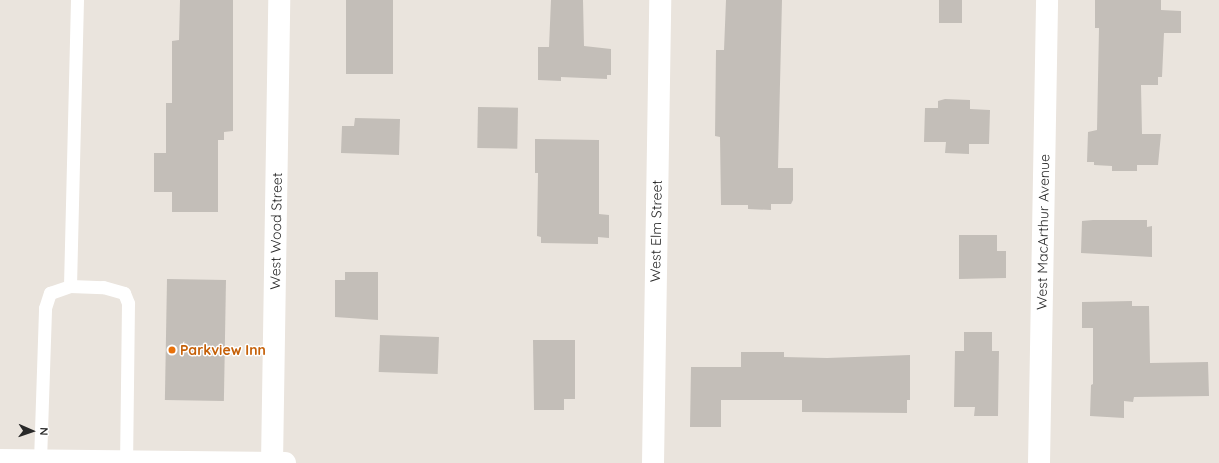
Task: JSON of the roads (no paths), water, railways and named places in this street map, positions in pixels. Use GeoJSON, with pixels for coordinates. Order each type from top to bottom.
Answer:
{"type":"FeatureCollection","features":[{"type":"Feature","properties":{"kind":"street","name":"West Wood Street"},"geometry":{"type":"LineString","coordinates":[[272,463],[279,0]]}},
{"type":"Feature","properties":{"kind":"street","name":"West Elm Street"},"geometry":{"type":"LineString","coordinates":[[653,463],[660,0]]}},
{"type":"Feature","properties":{"kind":"street","name":"West MacArthur Avenue"},"geometry":{"type":"LineString","coordinates":[[1038,463],[1047,0]]}},
{"type":"Feature","properties":{"kind":"street"},"geometry":{"type":"LineString","coordinates":[[0,460],[285,463]]}},
{"type":"Feature","properties":{"kind":"lane"},"geometry":{"type":"LineString","coordinates":[[70,286],[77,0]]}},
{"type":"Feature","properties":{"kind":"lane"},"geometry":{"type":"LineString","coordinates":[[40,461],[45,308],[50,293],[70,286],[103,287],[124,293],[128,303],[126,462]]}},
{"type":"Feature","properties":{"kind":"place","name":"Parkview Inn"},"geometry":{"type":"Point","coordinates":[172,350]}}]}
